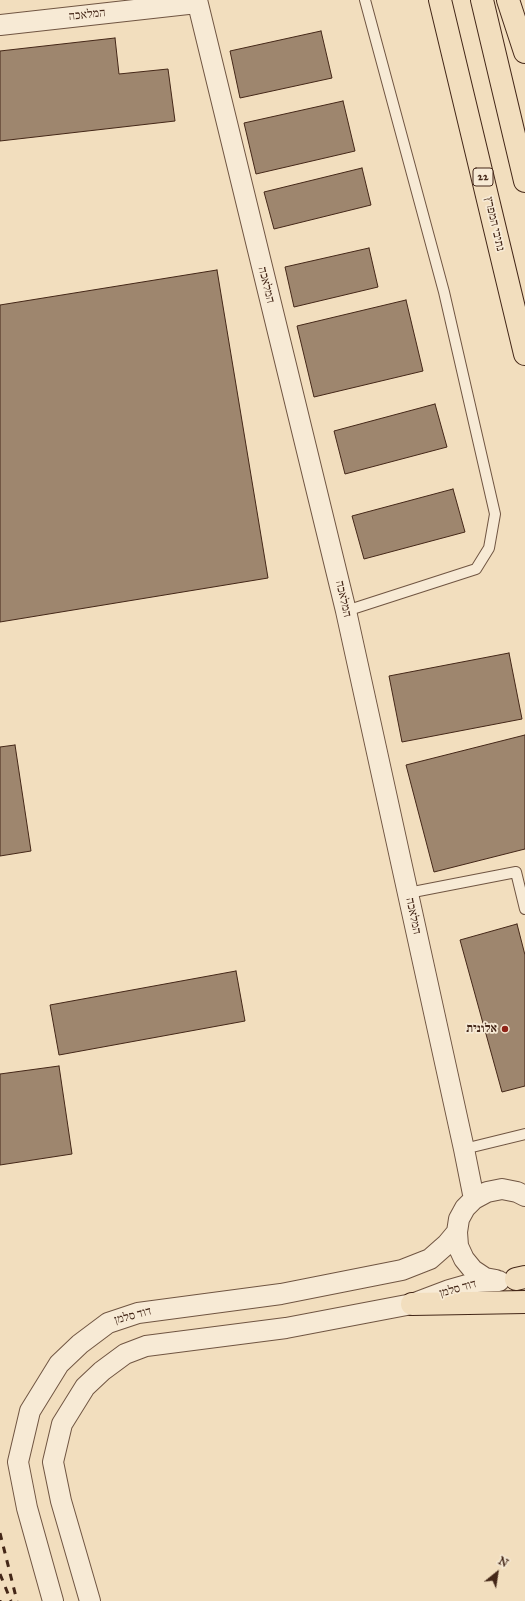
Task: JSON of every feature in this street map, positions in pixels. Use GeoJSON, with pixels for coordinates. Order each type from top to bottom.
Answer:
{"type":"FeatureCollection","features":[{"type":"Feature","properties":{"kind":"highway","name":"נתיבי המפרץ"},"geometry":{"type":"LineString","coordinates":[[440,0],[525,354]]}},
{"type":"Feature","properties":{"kind":"highway"},"geometry":{"type":"LineString","coordinates":[[482,0],[525,181]]}},
{"type":"Feature","properties":{"kind":"highway"},"geometry":{"type":"LineString","coordinates":[[508,0],[525,52]]}},
{"type":"Feature","properties":{"kind":"highway"},"geometry":{"type":"LineString","coordinates":[[412,1304],[525,1302]]}},
{"type":"Feature","properties":{"kind":"street","name":"המלאכה"},"geometry":{"type":"LineString","coordinates":[[0,25],[197,1],[346,611],[474,1200]]}},
{"type":"Feature","properties":{"kind":"street"},"geometry":{"type":"LineString","coordinates":[[516,1278],[485,1278],[473,1270],[464,1259],[458,1246],[457,1232],[459,1220],[465,1208],[487,1192],[502,1190],[517,1192],[525,1196]]}},
{"type":"Feature","properties":{"kind":"street","name":"דוד סלמן"},"geometry":{"type":"LineString","coordinates":[[54,1601],[27,1508],[18,1462],[30,1411],[59,1364],[80,1344],[108,1323],[138,1313],[281,1294],[402,1270],[430,1259],[447,1244],[457,1232]]}},
{"type":"Feature","properties":{"kind":"street","name":"דוד סלמן"},"geometry":{"type":"LineString","coordinates":[[90,1601],[61,1501],[53,1462],[62,1424],[85,1386],[125,1354],[146,1346],[286,1328],[412,1304],[449,1290],[477,1282],[516,1278]]}},
{"type":"Feature","properties":{"kind":"lane"},"geometry":{"type":"LineString","coordinates":[[346,611],[476,569],[489,548],[495,514],[444,292],[365,0]]}},
{"type":"Feature","properties":{"kind":"lane"},"geometry":{"type":"LineString","coordinates":[[408,893],[516,872],[525,909]]}},
{"type":"Feature","properties":{"kind":"lane"},"geometry":{"type":"LineString","coordinates":[[464,1149],[525,1134]]}},
{"type":"Feature","properties":{"kind":"building"},"geometry":{"type":"Polygon","coordinates":[[[321,31],[332,78],[240,98],[230,51],[321,31]]]}},
{"type":"Feature","properties":{"kind":"building"},"geometry":{"type":"Polygon","coordinates":[[[115,38],[119,74],[168,69],[175,121],[0,141],[0,51],[115,38]]]}},
{"type":"Feature","properties":{"kind":"building"},"geometry":{"type":"Polygon","coordinates":[[[343,101],[355,151],[256,174],[244,123],[343,101]]]}},
{"type":"Feature","properties":{"kind":"building"},"geometry":{"type":"Polygon","coordinates":[[[362,168],[371,205],[274,229],[264,192],[362,168]]]}},
{"type":"Feature","properties":{"kind":"building"},"geometry":{"type":"Polygon","coordinates":[[[369,248],[378,287],[294,307],[285,267],[369,248]]]}},
{"type":"Feature","properties":{"kind":"building"},"geometry":{"type":"Polygon","coordinates":[[[217,270],[268,578],[0,622],[0,305],[217,270]]]}},
{"type":"Feature","properties":{"kind":"building"},"geometry":{"type":"Polygon","coordinates":[[[406,300],[423,371],[314,397],[297,326],[406,300]]]}},
{"type":"Feature","properties":{"kind":"building"},"geometry":{"type":"Polygon","coordinates":[[[435,404],[447,447],[345,474],[334,431],[435,404]]]}},
{"type":"Feature","properties":{"kind":"building"},"geometry":{"type":"Polygon","coordinates":[[[453,489],[465,532],[364,559],[352,516],[453,489]]]}},
{"type":"Feature","properties":{"kind":"building"},"geometry":{"type":"Polygon","coordinates":[[[509,653],[522,719],[402,742],[389,676],[509,653]]]}},
{"type":"Feature","properties":{"kind":"building"},"geometry":{"type":"Polygon","coordinates":[[[525,735],[525,849],[434,872],[406,765],[525,735]]]}},
{"type":"Feature","properties":{"kind":"building"},"geometry":{"type":"Polygon","coordinates":[[[15,745],[31,851],[0,856],[0,747],[15,745]]]}},
{"type":"Feature","properties":{"kind":"building"},"geometry":{"type":"Polygon","coordinates":[[[517,924],[525,955],[525,1086],[502,1092],[460,940],[517,924]]]}},
{"type":"Feature","properties":{"kind":"building"},"geometry":{"type":"Polygon","coordinates":[[[236,971],[245,1021],[59,1055],[50,1005],[236,971]]]}},
{"type":"Feature","properties":{"kind":"building"},"geometry":{"type":"Polygon","coordinates":[[[59,1066],[72,1154],[0,1165],[0,1074],[59,1066]]]}},
{"type":"Feature","properties":{"kind":"railway"},"geometry":{"type":"LineString","coordinates":[[0,1533],[17,1601]]}},
{"type":"Feature","properties":{"kind":"railway"},"geometry":{"type":"LineString","coordinates":[[0,1574],[11,1601]]}},
{"type":"Feature","properties":{"kind":"place","name":"אלונית"},"geometry":{"type":"Point","coordinates":[505,1029]}}]}
